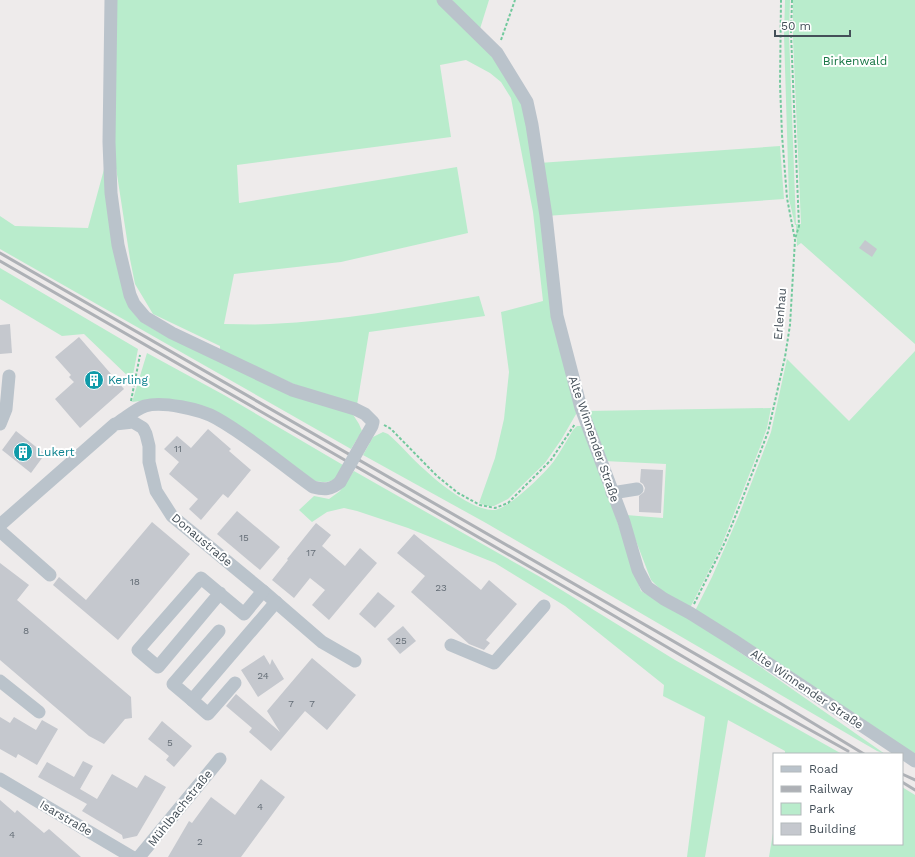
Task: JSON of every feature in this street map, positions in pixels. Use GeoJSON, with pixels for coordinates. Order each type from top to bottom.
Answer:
{"type":"FeatureCollection","features":[{"type":"Feature","properties":{"kind":"street"},"geometry":{"type":"LineString","coordinates":[[0,525],[115,424],[144,406],[156,404],[178,406],[214,417],[246,437],[313,487],[321,489],[330,489],[340,482],[374,422],[365,414],[355,409],[292,390],[172,332],[145,317],[134,304],[130,295],[118,246],[111,193],[109,142],[110,0]]}},
{"type":"Feature","properties":{"kind":"street","name":"Alte Winnender Straße"},"geometry":{"type":"LineString","coordinates":[[443,0],[497,52],[527,102],[546,216],[557,316],[583,414],[624,522],[638,570],[647,587],[815,694],[915,761]]}},
{"type":"Feature","properties":{"kind":"street"},"geometry":{"type":"LineString","coordinates":[[0,424],[6,409],[9,376]]}},
{"type":"Feature","properties":{"kind":"street","name":"Donaustraße"},"geometry":{"type":"LineString","coordinates":[[115,424],[133,422],[143,428],[149,446],[149,462],[153,482],[165,508],[172,516],[322,642],[355,661]]}},
{"type":"Feature","properties":{"kind":"street"},"geometry":{"type":"LineString","coordinates":[[612,493],[637,489]]}},
{"type":"Feature","properties":{"kind":"street"},"geometry":{"type":"LineString","coordinates":[[0,531],[50,575]]}},
{"type":"Feature","properties":{"kind":"street"},"geometry":{"type":"LineString","coordinates":[[220,593],[158,667],[138,650],[201,578],[220,593],[244,614],[263,591]]}},
{"type":"Feature","properties":{"kind":"street"},"geometry":{"type":"LineString","coordinates":[[192,700],[276,602]]}},
{"type":"Feature","properties":{"kind":"street"},"geometry":{"type":"LineString","coordinates":[[451,645],[494,663],[544,606]]}},
{"type":"Feature","properties":{"kind":"street"},"geometry":{"type":"LineString","coordinates":[[219,631],[173,684],[208,714],[235,684]]}},
{"type":"Feature","properties":{"kind":"street"},"geometry":{"type":"LineString","coordinates":[[0,681],[39,712]]}},
{"type":"Feature","properties":{"kind":"street","name":"Mühlbachstraße"},"geometry":{"type":"LineString","coordinates":[[139,857],[220,759]]}},
{"type":"Feature","properties":{"kind":"street","name":"Isarstraße"},"geometry":{"type":"LineString","coordinates":[[0,779],[132,857]]}},
{"type":"Feature","properties":{"kind":"path"},"geometry":{"type":"LineString","coordinates":[[497,52],[515,0]]}},
{"type":"Feature","properties":{"kind":"path","name":"Erlenhau"},"geometry":{"type":"LineString","coordinates":[[690,613],[725,542],[768,432],[785,357],[790,325],[795,240],[787,198],[782,135],[780,77],[781,0]]}},
{"type":"Feature","properties":{"kind":"path"},"geometry":{"type":"LineString","coordinates":[[792,0],[790,34],[799,226],[795,240]]}},
{"type":"Feature","properties":{"kind":"path"},"geometry":{"type":"LineString","coordinates":[[128,416],[140,355]]}},
{"type":"Feature","properties":{"kind":"path"},"geometry":{"type":"LineString","coordinates":[[374,422],[381,423],[391,429],[436,476],[458,493],[480,505],[495,508],[508,503],[551,460],[573,426],[583,414]]}},
{"type":"Feature","properties":{"kind":"green space"},"geometry":{"type":"Polygon","coordinates":[[[116,0],[438,0],[471,31],[503,70],[524,103],[579,409],[561,440],[545,463],[508,499],[494,506],[487,506],[479,503],[495,458],[504,419],[509,372],[501,312],[543,301],[533,212],[511,98],[501,82],[490,73],[466,60],[440,65],[451,137],[237,165],[239,203],[457,167],[468,233],[341,262],[234,274],[224,324],[264,324],[322,320],[479,296],[485,316],[369,332],[357,405],[296,385],[220,351],[220,346],[153,314],[135,284],[114,155],[116,0]]]}},
{"type":"Feature","properties":{"kind":"green space"},"geometry":{"type":"Polygon","coordinates":[[[452,0],[489,0],[479,32],[452,0]]]}},
{"type":"Feature","properties":{"kind":"green space","name":"Birkenwald"},"geometry":{"type":"Polygon","coordinates":[[[785,0],[790,0],[789,34],[796,224],[801,224],[793,38],[793,0],[915,0],[915,344],[801,243],[797,246],[796,225],[789,199],[784,35],[785,0]]]}},
{"type":"Feature","properties":{"kind":"green space"},"geometry":{"type":"Polygon","coordinates":[[[780,146],[784,199],[546,216],[539,163],[780,146]]]}},
{"type":"Feature","properties":{"kind":"green space"},"geometry":{"type":"Polygon","coordinates":[[[106,162],[128,301],[137,317],[145,324],[162,334],[352,413],[362,431],[351,449],[0,249],[0,216],[15,226],[88,228],[106,162]]]}},
{"type":"Feature","properties":{"kind":"green space"},"geometry":{"type":"Polygon","coordinates":[[[0,268],[138,349],[132,380],[84,334],[62,336],[0,299],[0,268]]]}},
{"type":"Feature","properties":{"kind":"green space"},"geometry":{"type":"Polygon","coordinates":[[[915,351],[915,757],[695,611],[712,577],[739,515],[771,432],[787,359],[849,421],[915,351]]]}},
{"type":"Feature","properties":{"kind":"green space"},"geometry":{"type":"Polygon","coordinates":[[[147,353],[224,395],[343,465],[338,475],[330,481],[315,481],[216,412],[140,401],[132,402],[147,353]]]}},
{"type":"Feature","properties":{"kind":"green space"},"geometry":{"type":"Polygon","coordinates":[[[771,408],[767,428],[721,547],[690,608],[665,594],[651,580],[626,515],[663,518],[666,464],[604,461],[586,411],[771,408]]]}},
{"type":"Feature","properties":{"kind":"green space"},"geometry":{"type":"Polygon","coordinates":[[[577,426],[583,426],[586,430],[641,591],[692,619],[884,753],[877,751],[486,523],[363,455],[373,437],[383,432],[388,434],[420,466],[448,489],[476,506],[493,510],[499,509],[516,498],[543,474],[554,461],[577,426]]]}},
{"type":"Feature","properties":{"kind":"green space"},"geometry":{"type":"Polygon","coordinates":[[[354,471],[542,578],[675,660],[840,753],[785,753],[785,751],[728,720],[705,857],[687,857],[705,717],[663,696],[664,685],[565,606],[495,563],[408,528],[357,511],[344,508],[327,512],[312,522],[299,510],[314,496],[329,499],[340,491],[354,471]]]}},
{"type":"Feature","properties":{"kind":"green space"},"geometry":{"type":"Polygon","coordinates":[[[903,788],[915,795],[915,857],[769,857],[773,833],[773,845],[903,845],[903,788]]]}},
{"type":"Feature","properties":{"kind":"building"},"geometry":{"type":"Polygon","coordinates":[[[865,240],[877,249],[872,257],[859,248],[865,240]]]}},
{"type":"Feature","properties":{"kind":"building"},"geometry":{"type":"Polygon","coordinates":[[[10,324],[12,353],[0,354],[0,325],[10,324]]]}},
{"type":"Feature","properties":{"kind":"building","name":"Kerling"},"geometry":{"type":"Polygon","coordinates":[[[79,337],[124,389],[80,428],[55,399],[74,382],[69,377],[71,375],[55,357],[79,337]]]}},
{"type":"Feature","properties":{"kind":"building"},"geometry":{"type":"Polygon","coordinates":[[[208,429],[231,449],[229,451],[251,470],[228,498],[223,494],[201,520],[189,509],[198,499],[169,474],[179,462],[164,449],[177,436],[191,448],[208,429]]]}},
{"type":"Feature","properties":{"kind":"building","name":"Lukert"},"geometry":{"type":"Polygon","coordinates":[[[16,431],[45,454],[31,473],[2,450],[16,431]]]}},
{"type":"Feature","properties":{"kind":"building"},"geometry":{"type":"Polygon","coordinates":[[[641,469],[663,470],[661,513],[639,512],[639,496],[644,492],[645,488],[640,482],[641,469]]]}},
{"type":"Feature","properties":{"kind":"building"},"geometry":{"type":"Polygon","coordinates":[[[237,511],[280,547],[260,570],[217,534],[237,511]]]}},
{"type":"Feature","properties":{"kind":"building"},"geometry":{"type":"Polygon","coordinates":[[[152,522],[190,554],[118,640],[53,585],[59,577],[86,600],[152,522]]]}},
{"type":"Feature","properties":{"kind":"building"},"geometry":{"type":"Polygon","coordinates":[[[316,523],[331,535],[322,546],[345,566],[360,548],[377,563],[329,620],[312,605],[325,590],[310,578],[294,598],[272,580],[316,523]]]}},
{"type":"Feature","properties":{"kind":"building"},"geometry":{"type":"Polygon","coordinates":[[[414,534],[481,590],[489,580],[517,604],[486,640],[490,643],[484,650],[469,644],[411,592],[425,576],[397,553],[414,534]]]}},
{"type":"Feature","properties":{"kind":"building"},"geometry":{"type":"Polygon","coordinates":[[[0,563],[29,585],[17,600],[131,697],[132,718],[125,719],[104,744],[89,736],[0,660],[0,563]]]}},
{"type":"Feature","properties":{"kind":"building"},"geometry":{"type":"Polygon","coordinates":[[[378,592],[395,606],[375,628],[359,614],[378,592]]]}},
{"type":"Feature","properties":{"kind":"building"},"geometry":{"type":"Polygon","coordinates":[[[403,626],[416,641],[400,654],[387,639],[403,626]]]}},
{"type":"Feature","properties":{"kind":"building"},"geometry":{"type":"Polygon","coordinates":[[[264,655],[270,665],[272,659],[284,679],[258,697],[241,670],[264,655]]]}},
{"type":"Feature","properties":{"kind":"building"},"geometry":{"type":"Polygon","coordinates":[[[312,658],[356,695],[327,730],[305,711],[271,751],[249,732],[252,728],[226,706],[236,694],[280,732],[267,711],[312,658]]]}},
{"type":"Feature","properties":{"kind":"building"},"geometry":{"type":"Polygon","coordinates":[[[0,717],[10,723],[14,717],[36,730],[42,720],[58,729],[37,765],[18,754],[16,758],[0,749],[0,717]]]}},
{"type":"Feature","properties":{"kind":"building"},"geometry":{"type":"Polygon","coordinates":[[[162,721],[192,746],[174,767],[166,760],[169,756],[148,739],[162,721]]]}},
{"type":"Feature","properties":{"kind":"building"},"geometry":{"type":"Polygon","coordinates":[[[83,761],[93,766],[80,789],[97,799],[112,774],[137,788],[145,775],[166,787],[137,836],[123,839],[122,835],[82,811],[87,804],[38,777],[47,762],[74,777],[83,761]]]}},
{"type":"Feature","properties":{"kind":"building"},"geometry":{"type":"Polygon","coordinates":[[[261,779],[285,797],[241,857],[168,857],[189,821],[192,823],[211,797],[235,815],[261,779]]]}},
{"type":"Feature","properties":{"kind":"building"},"geometry":{"type":"Polygon","coordinates":[[[0,800],[15,813],[17,810],[44,833],[49,829],[81,857],[0,857],[0,800]]]}},
{"type":"Feature","properties":{"kind":"railway"},"geometry":{"type":"LineString","coordinates":[[0,253],[765,694],[862,753]]}},
{"type":"Feature","properties":{"kind":"railway"},"geometry":{"type":"LineString","coordinates":[[0,261],[589,601],[760,702],[848,751]]}},
{"type":"Feature","properties":{"kind":"railway"},"geometry":{"type":"LineString","coordinates":[[903,774],[915,780]]}},
{"type":"Feature","properties":{"kind":"railway"},"geometry":{"type":"LineString","coordinates":[[903,783],[915,790]]}},
{"type":"Feature","properties":{"kind":"place","name":"Kerling"},"geometry":{"type":"Point","coordinates":[94,380]}},
{"type":"Feature","properties":{"kind":"place","name":"Lukert"},"geometry":{"type":"Point","coordinates":[23,452]}}]}
